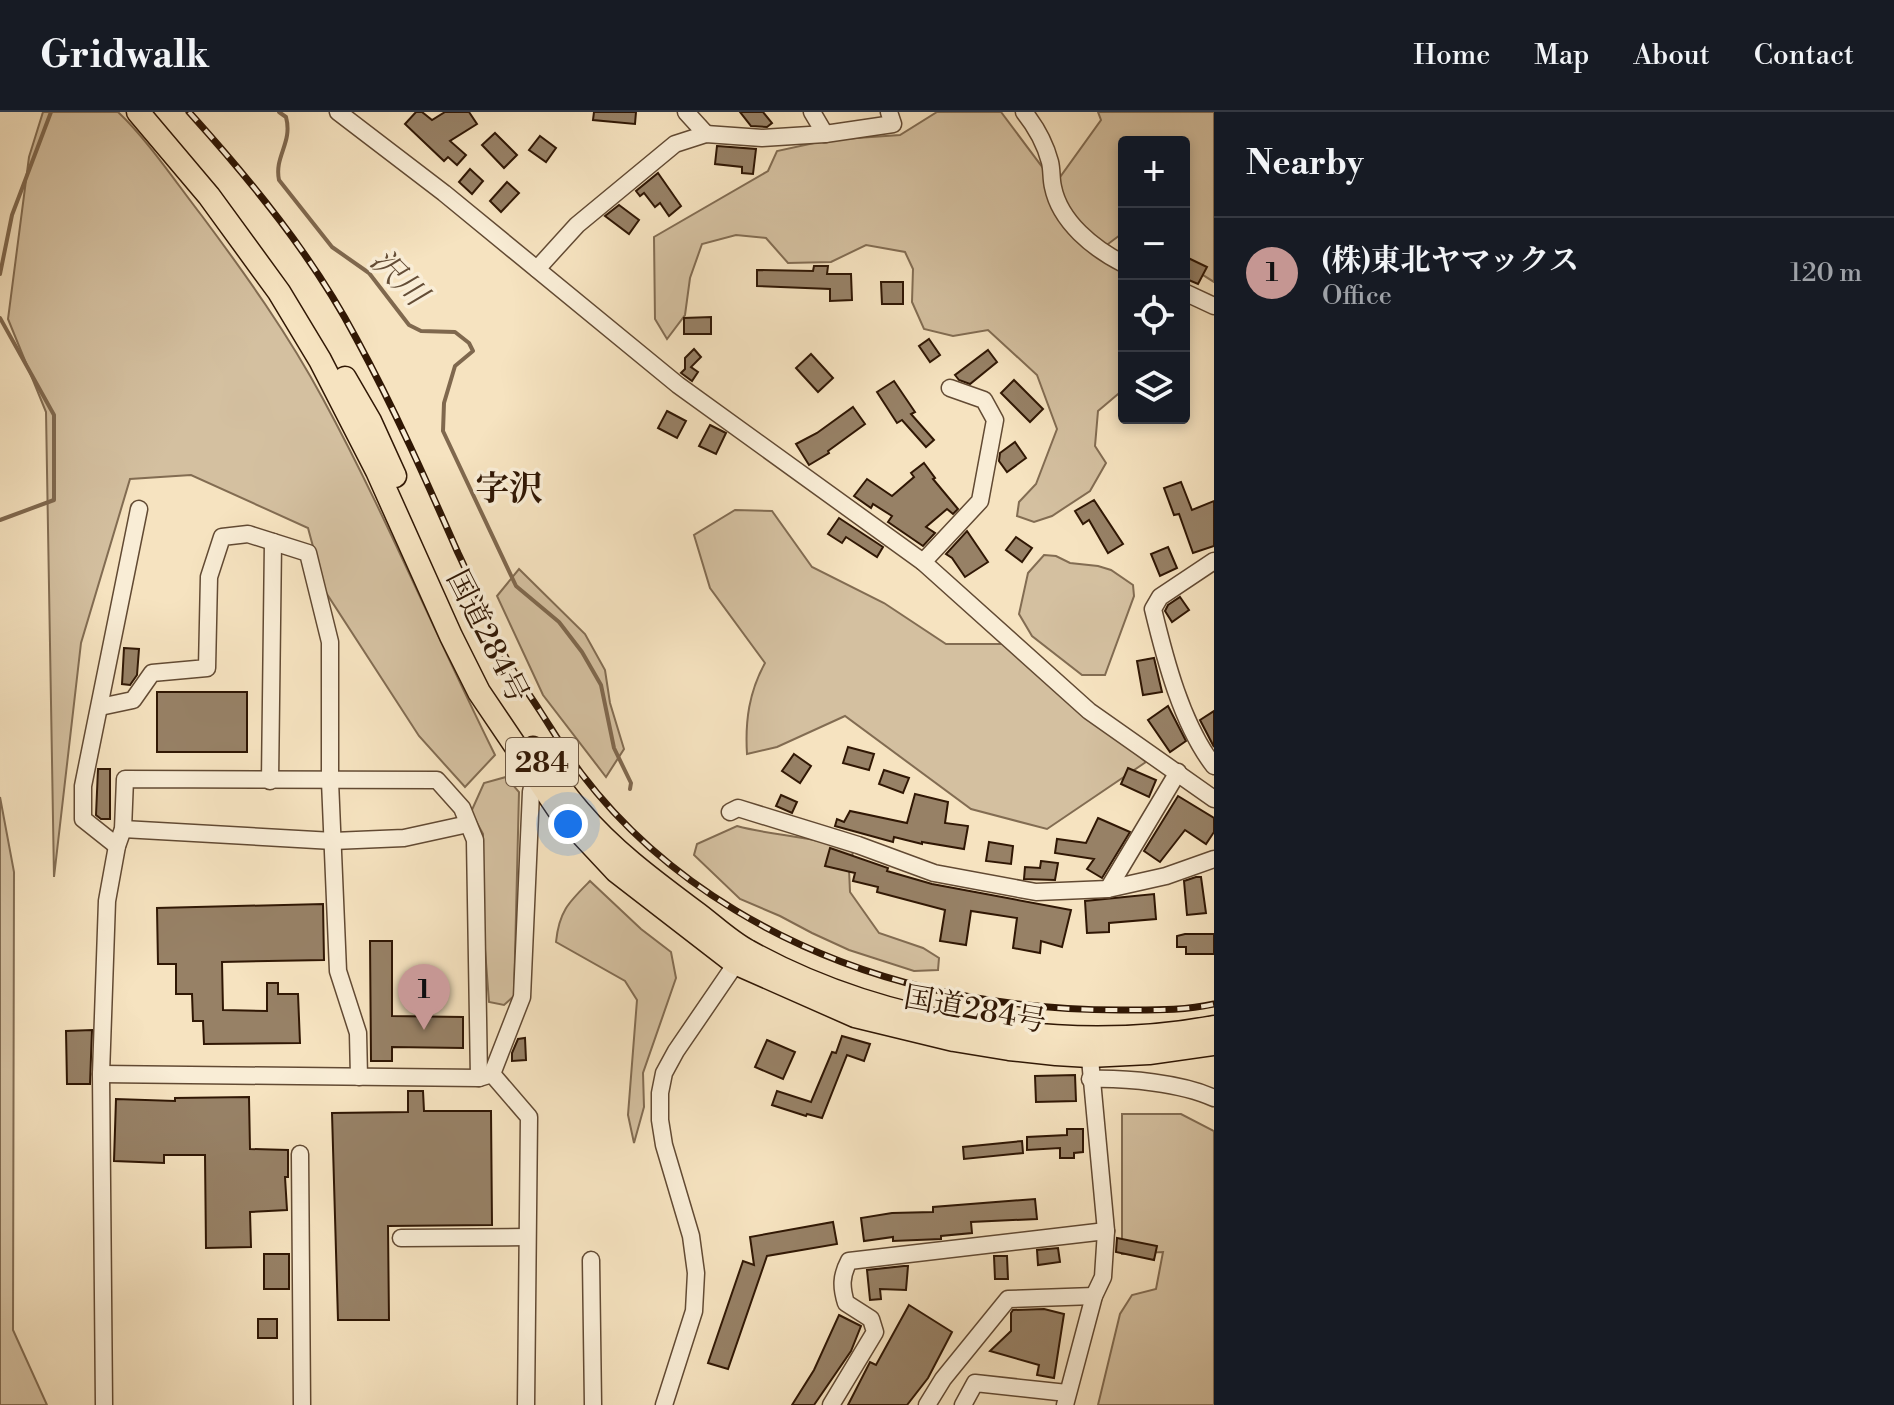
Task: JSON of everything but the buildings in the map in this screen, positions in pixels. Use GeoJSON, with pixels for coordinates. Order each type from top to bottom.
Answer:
{"type":"FeatureCollection","features":[{"type":"Feature","properties":{"kind":"highway","name":"国道284号"},"geometry":{"type":"LineString","coordinates":[[138,112],[209,196],[257,260],[312,346],[377,471],[479,692],[541,773]]}},
{"type":"Feature","properties":{"kind":"highway","name":"国道284号"},"geometry":{"type":"LineString","coordinates":[[153,112],[220,192],[296,294],[370,421],[493,690],[558,809],[616,871],[740,957],[832,1007],[898,1028],[1009,1049],[1089,1047],[1214,1027]]}},
{"type":"Feature","properties":{"kind":"highway","name":"国道284号"},"geometry":{"type":"LineString","coordinates":[[1089,1047],[1149,1053],[1214,1044]]}},
{"type":"Feature","properties":{"kind":"street"},"geometry":{"type":"LineString","coordinates":[[338,112],[444,193],[678,385],[923,562],[1089,711],[1214,799]]}},
{"type":"Feature","properties":{"kind":"street"},"geometry":{"type":"LineString","coordinates":[[686,112],[706,134]]}},
{"type":"Feature","properties":{"kind":"street"},"geometry":{"type":"LineString","coordinates":[[812,112],[825,134]]}},
{"type":"Feature","properties":{"kind":"street"},"geometry":{"type":"LineString","coordinates":[[537,269],[577,225],[675,144],[706,134],[762,138],[825,134],[893,124],[889,112]]}},
{"type":"Feature","properties":{"kind":"street"},"geometry":{"type":"LineString","coordinates":[[1024,112],[1044,143],[1053,190],[1066,216],[1091,244],[1118,260]]}},
{"type":"Feature","properties":{"kind":"street"},"geometry":{"type":"LineString","coordinates":[[1190,295],[1214,306]]}},
{"type":"Feature","properties":{"kind":"street"},"geometry":{"type":"LineString","coordinates":[[923,562],[980,501],[995,420],[984,400],[950,388]]}},
{"type":"Feature","properties":{"kind":"street"},"geometry":{"type":"LineString","coordinates":[[117,846],[83,819],[83,786],[139,509]]}},
{"type":"Feature","properties":{"kind":"street"},"geometry":{"type":"LineString","coordinates":[[100,707],[133,700],[152,673],[207,668],[209,577],[222,537],[248,534],[308,553],[330,642],[330,781],[338,971],[358,1033],[359,1077]]}},
{"type":"Feature","properties":{"kind":"street"},"geometry":{"type":"LineString","coordinates":[[270,781],[273,542]]}},
{"type":"Feature","properties":{"kind":"street"},"geometry":{"type":"LineString","coordinates":[[1214,561],[1160,597],[1153,609],[1163,652],[1200,749],[1214,766]]}},
{"type":"Feature","properties":{"kind":"street"},"geometry":{"type":"LineString","coordinates":[[1108,889],[1178,772]]}},
{"type":"Feature","properties":{"kind":"street"},"geometry":{"type":"LineString","coordinates":[[486,1076],[522,997],[531,792],[541,773]]}},
{"type":"Feature","properties":{"kind":"street"},"geometry":{"type":"LineString","coordinates":[[104,1405],[101,1074],[107,901],[123,829],[125,779],[437,780],[462,808],[475,840],[486,1076],[529,1117],[526,1405]]}},
{"type":"Feature","properties":{"kind":"street"},"geometry":{"type":"LineString","coordinates":[[730,812],[738,808],[858,845],[934,873],[1036,892],[1108,889],[1166,876],[1214,859]]}},
{"type":"Feature","properties":{"kind":"street"},"geometry":{"type":"LineString","coordinates":[[123,829],[333,841],[404,838],[468,824]]}},
{"type":"Feature","properties":{"kind":"street"},"geometry":{"type":"LineString","coordinates":[[664,1405],[691,1321],[696,1273],[691,1236],[664,1145],[660,1093],[664,1073],[676,1051],[740,957]]}},
{"type":"Feature","properties":{"kind":"street"},"geometry":{"type":"LineString","coordinates":[[963,1405],[975,1383],[1066,1399],[1094,1296],[1103,1277],[1106,1231],[1089,1047]]}},
{"type":"Feature","properties":{"kind":"street"},"geometry":{"type":"LineString","coordinates":[[101,1074],[486,1076]]}},
{"type":"Feature","properties":{"kind":"street"},"geometry":{"type":"LineString","coordinates":[[1090,1079],[1115,1078],[1193,1090],[1214,1098]]}},
{"type":"Feature","properties":{"kind":"street"},"geometry":{"type":"LineString","coordinates":[[300,1154],[302,1405]]}},
{"type":"Feature","properties":{"kind":"street"},"geometry":{"type":"LineString","coordinates":[[831,1405],[875,1332],[871,1319],[846,1303],[842,1292],[843,1273],[849,1261],[1106,1231]]}},
{"type":"Feature","properties":{"kind":"street"},"geometry":{"type":"LineString","coordinates":[[401,1238],[527,1237]]}},
{"type":"Feature","properties":{"kind":"street"},"geometry":{"type":"LineString","coordinates":[[591,1260],[593,1405]]}},
{"type":"Feature","properties":{"kind":"street"},"geometry":{"type":"LineString","coordinates":[[927,1405],[943,1379],[1008,1299],[1094,1296]]}},
{"type":"Feature","properties":{"kind":"shaded area"},"geometry":{"type":"Polygon","coordinates":[[[43,112],[118,112],[151,148],[202,216],[296,351],[368,487],[495,755],[465,787],[419,736],[325,591],[308,528],[191,475],[130,479],[81,643],[54,877],[46,412],[8,319],[29,157],[43,112]]]}},
{"type":"Feature","properties":{"kind":"shaded area"},"geometry":{"type":"Polygon","coordinates":[[[937,112],[1001,112],[1055,184],[1101,120],[1098,112],[1214,112],[1214,282],[1190,267],[1190,136],[1118,136],[1118,236],[1108,244],[1118,267],[1118,394],[1098,411],[1095,446],[1106,463],[1090,491],[1052,516],[1034,522],[1017,516],[1019,502],[1036,484],[1057,429],[1037,375],[988,330],[953,336],[924,329],[912,302],[913,269],[905,252],[866,245],[831,262],[788,263],[766,238],[736,235],[702,244],[690,278],[685,315],[667,339],[655,319],[654,237],[768,171],[777,151],[828,140],[900,135],[937,112]]]}},
{"type":"Feature","properties":{"kind":"shaded area"},"geometry":{"type":"Polygon","coordinates":[[[735,510],[772,511],[812,567],[884,603],[946,644],[1003,644],[1146,762],[1047,829],[971,809],[845,716],[777,747],[747,754],[749,707],[765,663],[710,588],[694,535],[735,510]]]}},
{"type":"Feature","properties":{"kind":"shaded area"},"geometry":{"type":"Polygon","coordinates":[[[1044,555],[1111,570],[1133,585],[1134,596],[1105,675],[1082,675],[1032,636],[1019,614],[1028,573],[1044,555]]]}},
{"type":"Feature","properties":{"kind":"shaded area"},"geometry":{"type":"Polygon","coordinates":[[[519,569],[585,634],[605,670],[610,703],[624,749],[606,777],[543,695],[497,596],[519,569]]]}},
{"type":"Feature","properties":{"kind":"shaded area"},"geometry":{"type":"Polygon","coordinates":[[[506,777],[519,792],[514,996],[504,1005],[489,1002],[483,923],[483,834],[471,812],[484,783],[506,777]]]}},
{"type":"Feature","properties":{"kind":"shaded area"},"geometry":{"type":"Polygon","coordinates":[[[0,797],[14,872],[13,1330],[47,1405],[0,1405],[0,797]]]}},
{"type":"Feature","properties":{"kind":"shaded area"},"geometry":{"type":"Polygon","coordinates":[[[737,826],[824,842],[853,852],[849,869],[850,892],[879,933],[923,948],[939,958],[938,970],[914,971],[849,950],[740,899],[694,855],[697,844],[737,826]]]}},
{"type":"Feature","properties":{"kind":"shaded area"},"geometry":{"type":"Polygon","coordinates":[[[590,881],[641,929],[671,952],[676,978],[643,1073],[644,1107],[634,1143],[628,1115],[637,1000],[625,981],[556,942],[566,908],[590,881]]]}},
{"type":"Feature","properties":{"kind":"shaded area"},"geometry":{"type":"Polygon","coordinates":[[[1122,1114],[1181,1114],[1214,1131],[1214,1405],[1098,1405],[1120,1314],[1132,1295],[1156,1289],[1163,1252],[1122,1254],[1122,1114]]]}},
{"type":"Feature","properties":{"kind":"waterway"},"geometry":{"type":"LineString","coordinates":[[0,274],[12,215],[51,112]]}},
{"type":"Feature","properties":{"kind":"waterway","name":"沢川"},"geometry":{"type":"LineString","coordinates":[[279,112],[286,117],[288,126],[279,164],[279,180],[332,247],[369,273],[409,325],[421,331],[455,332],[469,343],[473,351],[455,366],[444,403],[443,431],[516,586],[559,622],[582,652],[601,685],[614,748],[631,783],[630,789]]}},
{"type":"Feature","properties":{"kind":"waterway"},"geometry":{"type":"LineString","coordinates":[[0,318],[54,415],[54,500],[0,520]]}},
{"type":"Feature","properties":{"kind":"railway"},"geometry":{"type":"LineString","coordinates":[[189,112],[258,192],[339,307],[397,418],[508,661],[581,773],[614,813],[652,849],[735,910],[781,935],[828,957],[927,988],[1004,1002],[1081,1009],[1164,1010],[1214,1004]]}},
{"type":"Feature","properties":{"kind":"place","name":"(株)東北ヤマックス"},"geometry":{"type":"Point","coordinates":[424,1030]}},
{"type":"Feature","properties":{"kind":"district","name":"字沢"},"geometry":{"type":"Point","coordinates":[509,488]}}]}
